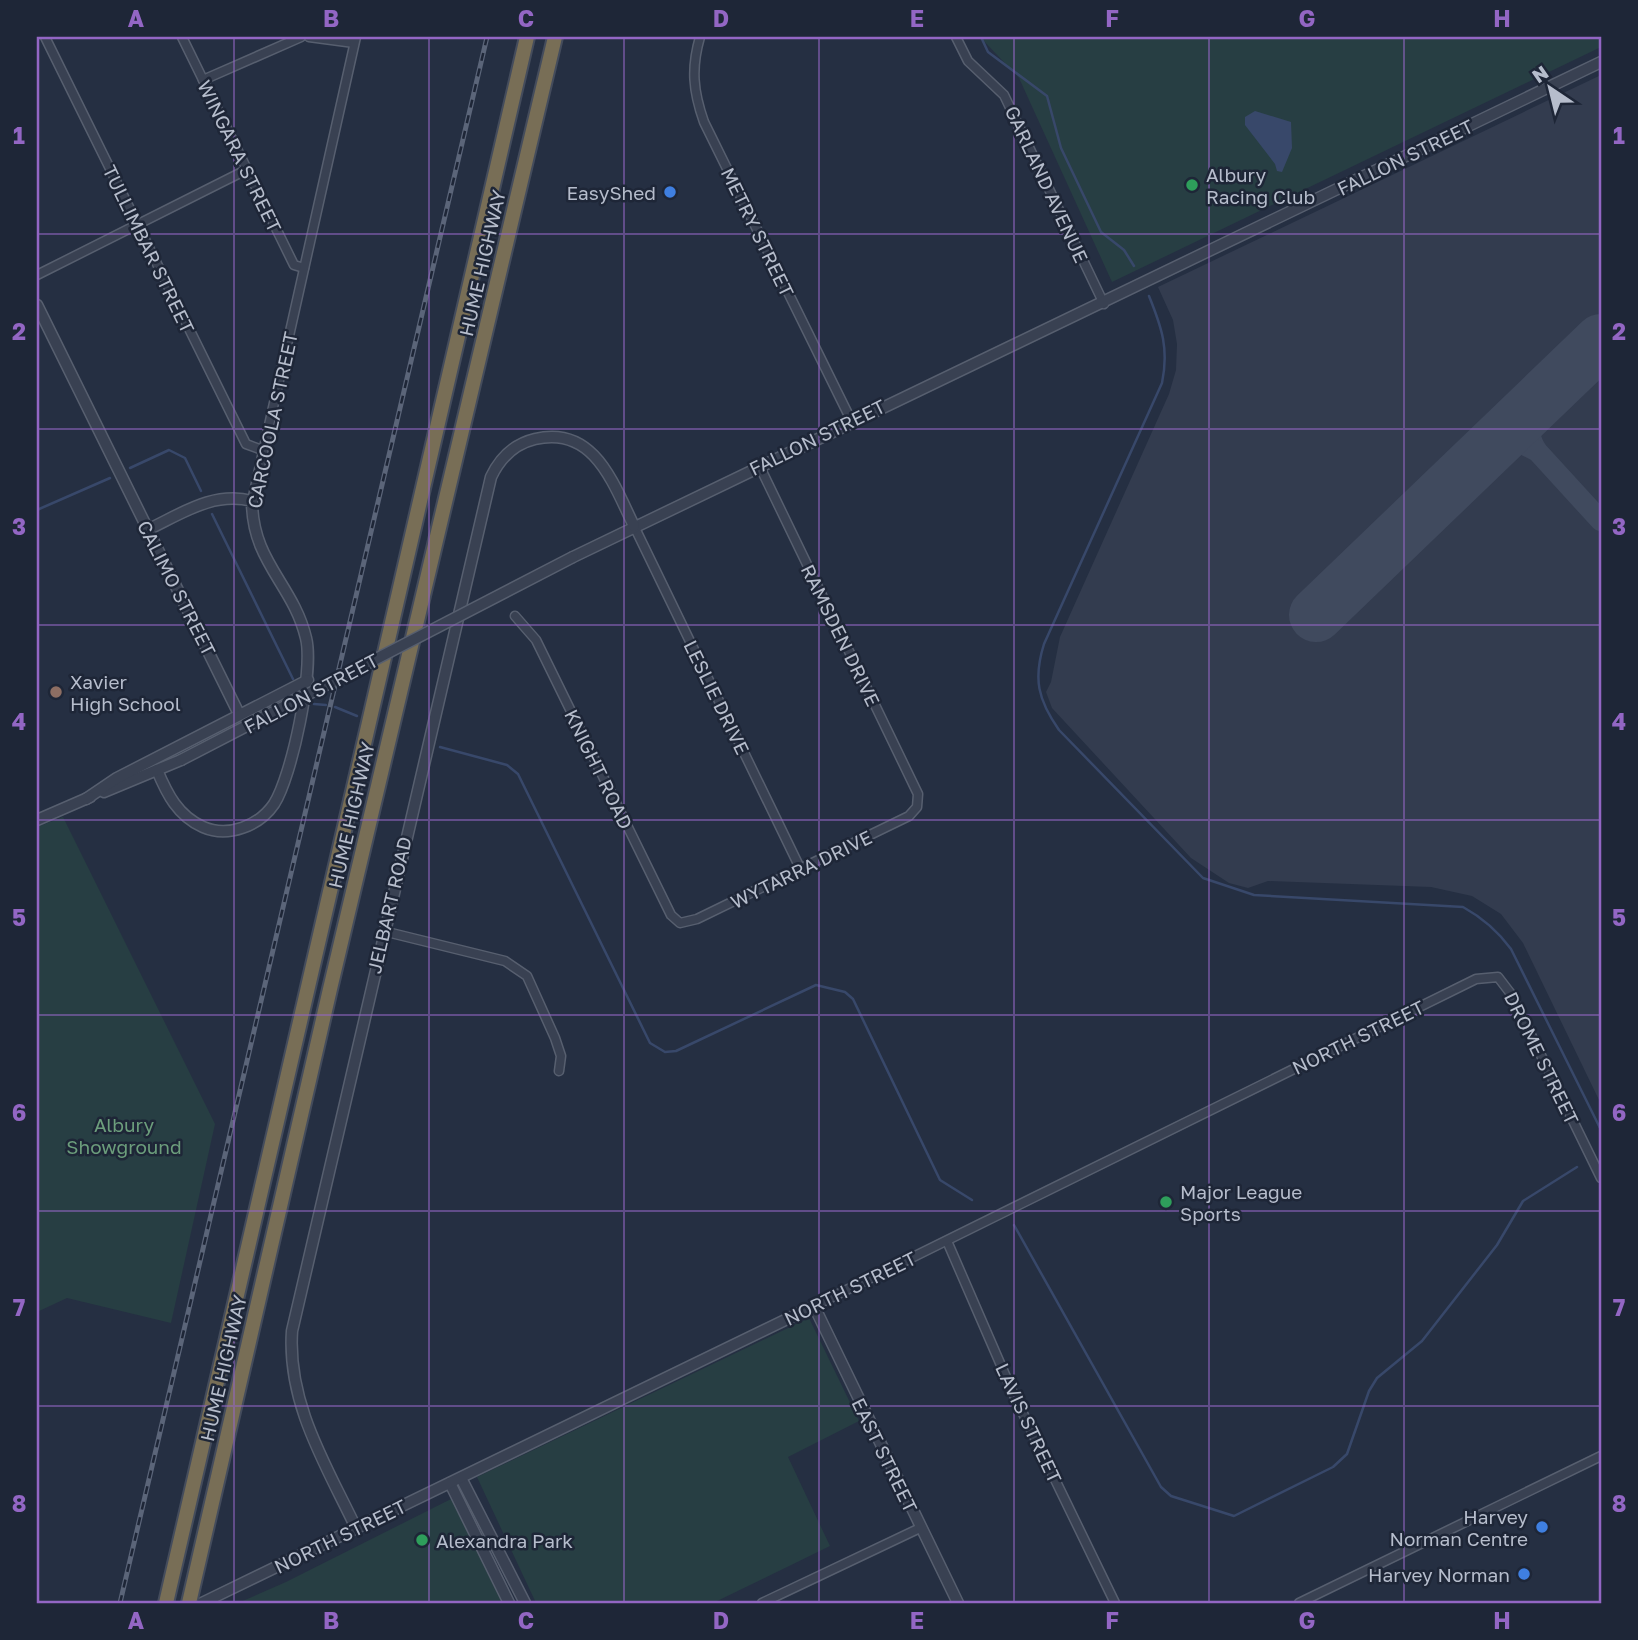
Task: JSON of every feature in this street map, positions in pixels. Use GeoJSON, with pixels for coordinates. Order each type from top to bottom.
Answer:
{"type":"FeatureCollection","features":[{"type":"Feature","properties":{"kind":"highway","name":"HUME HIGHWAY"},"geometry":{"type":"LineString","coordinates":[[166,1603],[527,37]]}},
{"type":"Feature","properties":{"kind":"highway","name":"HUME HIGHWAY"},"geometry":{"type":"LineString","coordinates":[[189,1603],[555,37]]}},
{"type":"Feature","properties":{"kind":"street","name":"TULLIMBAR STREET"},"geometry":{"type":"LineString","coordinates":[[46,37],[136,225],[246,444],[262,450]]}},
{"type":"Feature","properties":{"kind":"street","name":"WINGARA STREET"},"geometry":{"type":"LineString","coordinates":[[182,37],[295,265],[304,268]]}},
{"type":"Feature","properties":{"kind":"street"},"geometry":{"type":"LineString","coordinates":[[203,80],[300,37]]}},
{"type":"Feature","properties":{"kind":"street"},"geometry":{"type":"LineString","coordinates":[[309,37],[355,40]]}},
{"type":"Feature","properties":{"kind":"street","name":"METRY STREET"},"geometry":{"type":"LineString","coordinates":[[701,37],[693,62],[694,92],[704,122],[851,420]]}},
{"type":"Feature","properties":{"kind":"street","name":"GARLAND AVENUE"},"geometry":{"type":"LineString","coordinates":[[956,37],[968,61],[1004,95],[1104,304]]}},
{"type":"Feature","properties":{"kind":"street","name":"CARCOOLA STREET"},"geometry":{"type":"LineString","coordinates":[[157,770],[172,801],[195,823],[209,829],[225,831],[256,821],[272,806],[280,791],[308,680],[307,640],[301,619],[256,540],[251,501],[355,40]]}},
{"type":"Feature","properties":{"kind":"street","name":"FALLON STREET"},"geometry":{"type":"LineString","coordinates":[[37,820],[181,760],[634,526],[851,420],[1104,304],[1601,62]]}},
{"type":"Feature","properties":{"kind":"street"},"geometry":{"type":"LineString","coordinates":[[37,275],[246,170]]}},
{"type":"Feature","properties":{"kind":"street","name":"CALIMO STREET"},"geometry":{"type":"LineString","coordinates":[[37,305],[239,714]]}},
{"type":"Feature","properties":{"kind":"street","name":"JELBART ROAD"},"geometry":{"type":"LineString","coordinates":[[356,1528],[300,1409],[291,1346],[383,931],[484,502],[496,467],[509,452],[532,440],[554,437],[581,444],[601,461],[634,526]]}},
{"type":"Feature","properties":{"kind":"street","name":"RAMSDEN DRIVE"},"geometry":{"type":"LineString","coordinates":[[759,465],[918,794],[917,807]]}},
{"type":"Feature","properties":{"kind":"street"},"geometry":{"type":"LineString","coordinates":[[147,530],[204,502],[229,498],[251,501]]}},
{"type":"Feature","properties":{"kind":"street","name":"LESLIE DRIVE"},"geometry":{"type":"LineString","coordinates":[[634,526],[800,868]]}},
{"type":"Feature","properties":{"kind":"street","name":"KNIGHT ROAD"},"geometry":{"type":"LineString","coordinates":[[514,616],[536,640],[671,915],[680,923]]}},
{"type":"Feature","properties":{"kind":"street"},"geometry":{"type":"LineString","coordinates":[[86,799],[117,778],[308,680]]}},
{"type":"Feature","properties":{"kind":"street","name":"WYTARRA DRIVE"},"geometry":{"type":"LineString","coordinates":[[680,923],[698,919],[909,816],[917,807]]}},
{"type":"Feature","properties":{"kind":"street"},"geometry":{"type":"LineString","coordinates":[[383,931],[505,961],[527,976],[561,1056],[559,1071]]}},
{"type":"Feature","properties":{"kind":"street","name":"NORTH STREET"},"geometry":{"type":"LineString","coordinates":[[202,1603],[947,1241],[1476,979],[1498,977]]}},
{"type":"Feature","properties":{"kind":"street","name":"DROME STREET"},"geometry":{"type":"LineString","coordinates":[[1498,977],[1511,994],[1601,1178]]}},
{"type":"Feature","properties":{"kind":"street","name":"LAVIS STREET"},"geometry":{"type":"LineString","coordinates":[[947,1241],[1013,1394],[1115,1603]]}},
{"type":"Feature","properties":{"kind":"street","name":"EAST STREET"},"geometry":{"type":"LineString","coordinates":[[814,1306],[958,1603]]}},
{"type":"Feature","properties":{"kind":"street"},"geometry":{"type":"LineString","coordinates":[[232,1315],[254,1318]]}},
{"type":"Feature","properties":{"kind":"street"},"geometry":{"type":"LineString","coordinates":[[1298,1603],[1601,1457]]}},
{"type":"Feature","properties":{"kind":"street"},"geometry":{"type":"LineString","coordinates":[[461,1478],[525,1603]]}},
{"type":"Feature","properties":{"kind":"street"},"geometry":{"type":"LineString","coordinates":[[450,1483],[509,1603]]}},
{"type":"Feature","properties":{"kind":"street"},"geometry":{"type":"LineString","coordinates":[[762,1603],[920,1528]]}},
{"type":"Feature","properties":{"kind":"shaded area"},"geometry":{"type":"Polygon","coordinates":[[[1601,75],[1601,1104],[1523,943],[1501,914],[1472,896],[1431,887],[1268,881],[1248,888],[1229,883],[1191,858],[1052,708],[1046,692],[1051,682],[1060,637],[1169,394],[1176,370],[1177,344],[1173,320],[1158,287],[1601,75]]]}},
{"type":"Feature","properties":{"kind":"green space","name":"Albury Racing Club"},"geometry":{"type":"Polygon","coordinates":[[[980,37],[1601,37],[1601,47],[1112,282],[1019,78],[980,37]]]}},
{"type":"Feature","properties":{"kind":"green space","name":"Albury Showground"},"geometry":{"type":"Polygon","coordinates":[[[63,817],[215,1124],[171,1323],[67,1298],[37,1312],[37,827],[63,817]]]}},
{"type":"Feature","properties":{"kind":"green space"},"geometry":{"type":"Polygon","coordinates":[[[809,1318],[859,1421],[788,1457],[830,1546],[713,1603],[536,1603],[477,1477],[809,1318]]]}},
{"type":"Feature","properties":{"kind":"green space","name":"Alexandra Park"},"geometry":{"type":"Polygon","coordinates":[[[453,1498],[505,1603],[238,1603],[286,1582],[453,1498]]]}},
{"type":"Feature","properties":{"kind":"water"},"geometry":{"type":"Polygon","coordinates":[[[1255,111],[1291,122],[1292,148],[1282,172],[1277,171],[1275,164],[1245,125],[1245,117],[1255,111]]]}},
{"type":"Feature","properties":{"kind":"waterway"},"geometry":{"type":"LineString","coordinates":[[981,37],[988,52],[1047,96],[1061,148],[1101,232],[1124,250],[1134,266]]}},
{"type":"Feature","properties":{"kind":"waterway"},"geometry":{"type":"LineString","coordinates":[[1149,296],[1163,339],[1165,360],[1162,383],[1044,644],[1038,679],[1046,709],[1059,730],[1203,878],[1254,895],[1463,907],[1483,920],[1511,949],[1601,1130]]}},
{"type":"Feature","properties":{"kind":"waterway"},"geometry":{"type":"LineString","coordinates":[[130,468],[169,450],[185,458],[201,491]]}},
{"type":"Feature","properties":{"kind":"waterway"},"geometry":{"type":"LineString","coordinates":[[37,510],[110,478]]}},
{"type":"Feature","properties":{"kind":"waterway"},"geometry":{"type":"LineString","coordinates":[[212,514],[293,679]]}},
{"type":"Feature","properties":{"kind":"waterway"},"geometry":{"type":"LineString","coordinates":[[314,704],[326,705]]}},
{"type":"Feature","properties":{"kind":"waterway"},"geometry":{"type":"LineString","coordinates":[[335,707],[357,716]]}},
{"type":"Feature","properties":{"kind":"waterway"},"geometry":{"type":"LineString","coordinates":[[440,747],[507,765],[518,774],[650,1043],[665,1052],[676,1051],[816,985],[845,992],[853,999],[940,1180],[972,1200]]}},
{"type":"Feature","properties":{"kind":"waterway"},"geometry":{"type":"LineString","coordinates":[[1014,1225],[1161,1487],[1171,1496],[1234,1516],[1333,1467],[1347,1454],[1369,1391],[1377,1378],[1422,1341],[1497,1245],[1523,1201],[1577,1167]]}},
{"type":"Feature","properties":{"kind":"taxiway"},"geometry":{"type":"LineString","coordinates":[[1537,451],[1531,437],[1530,424],[1534,412],[1551,388],[1583,358]]}},
{"type":"Feature","properties":{"kind":"taxiway"},"geometry":{"type":"LineString","coordinates":[[1442,493],[1492,448],[1505,442],[1519,442],[1537,451],[1601,521]]}},
{"type":"Feature","properties":{"kind":"runway"},"geometry":{"type":"LineString","coordinates":[[1316,615],[1601,341]]}},
{"type":"Feature","properties":{"kind":"railway"},"geometry":{"type":"LineString","coordinates":[[120,1603],[487,37]]}},
{"type":"Feature","properties":{"kind":"place","name":"Albury Racing Club"},"geometry":{"type":"Point","coordinates":[1192,185]}},
{"type":"Feature","properties":{"kind":"place","name":"EasyShed"},"geometry":{"type":"Point","coordinates":[670,192]}},
{"type":"Feature","properties":{"kind":"place","name":"Xavier High School"},"geometry":{"type":"Point","coordinates":[56,692]}},
{"type":"Feature","properties":{"kind":"place","name":"Major League Sports"},"geometry":{"type":"Point","coordinates":[1166,1202]}},
{"type":"Feature","properties":{"kind":"place","name":"Harvey Norman Centre"},"geometry":{"type":"Point","coordinates":[1542,1527]}},
{"type":"Feature","properties":{"kind":"place","name":"Alexandra Park"},"geometry":{"type":"Point","coordinates":[422,1540]}},
{"type":"Feature","properties":{"kind":"place","name":"Harvey Norman"},"geometry":{"type":"Point","coordinates":[1524,1574]}}]}
